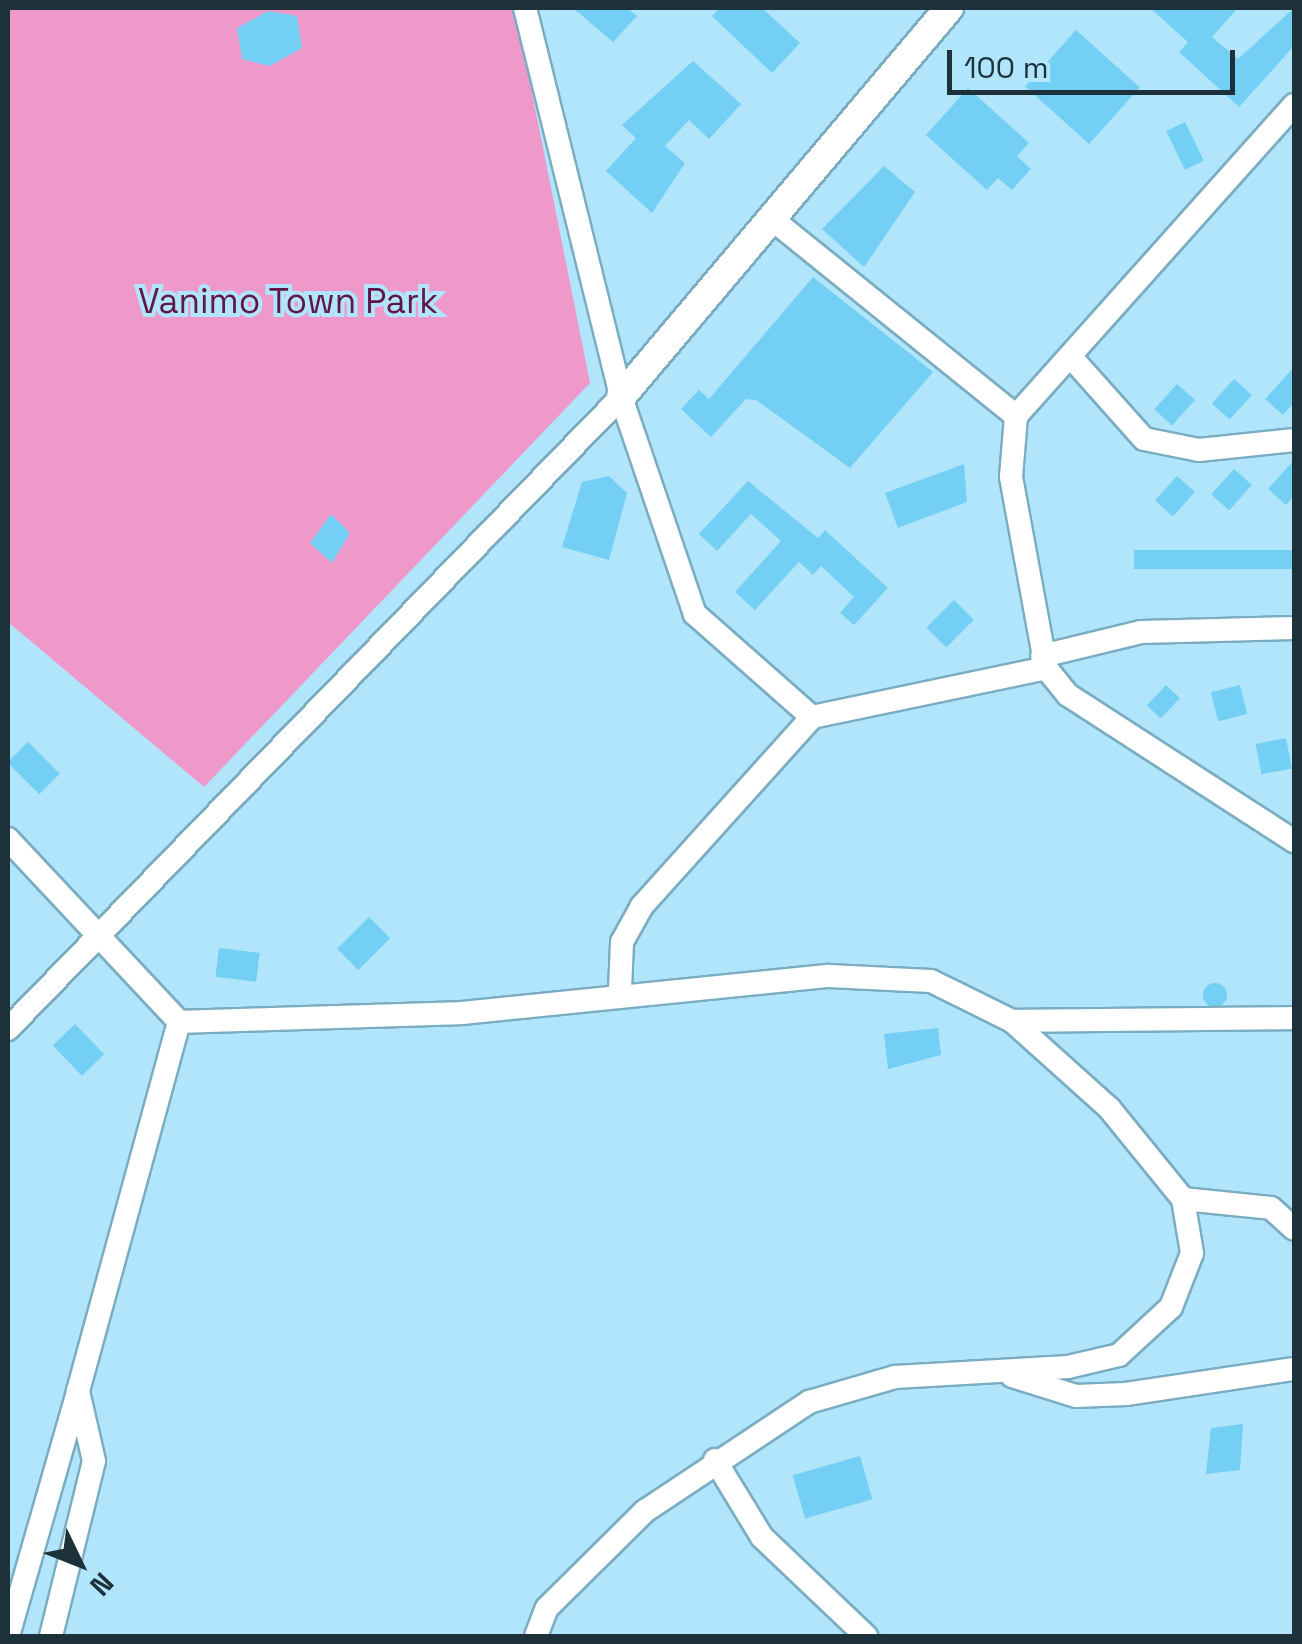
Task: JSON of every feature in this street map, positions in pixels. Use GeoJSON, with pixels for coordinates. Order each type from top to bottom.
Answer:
{"type":"FeatureCollection","features":[{"type":"Feature","properties":{"kind":"street"},"geometry":{"type":"LineString","coordinates":[[525,8],[621,397],[695,614],[812,717]]}},
{"type":"Feature","properties":{"kind":"street"},"geometry":{"type":"LineString","coordinates":[[8,1029],[621,397],[949,8]]}},
{"type":"Feature","properties":{"kind":"street"},"geometry":{"type":"LineString","coordinates":[[1294,105],[1016,416],[1010,477],[1044,662],[1068,695],[1294,841]]}},
{"type":"Feature","properties":{"kind":"street"},"geometry":{"type":"LineString","coordinates":[[772,218],[1016,416]]}},
{"type":"Feature","properties":{"kind":"street"},"geometry":{"type":"LineString","coordinates":[[1070,356],[1144,438],[1198,450],[1294,440]]}},
{"type":"Feature","properties":{"kind":"street"},"geometry":{"type":"LineString","coordinates":[[620,990],[622,942],[642,906],[812,717],[1044,662],[1141,632],[1294,628]]}},
{"type":"Feature","properties":{"kind":"street"},"geometry":{"type":"LineString","coordinates":[[8,839],[179,1022],[462,1013],[620,990],[904,978],[932,982],[1012,1021],[1109,1108],[1184,1198],[1192,1253],[1171,1307],[1148,1336],[1085,1363],[851,1386],[715,1460],[590,1564],[548,1608],[536,1636]]}},
{"type":"Feature","properties":{"kind":"street"},"geometry":{"type":"LineString","coordinates":[[1012,1021],[1294,1018]]}},
{"type":"Feature","properties":{"kind":"street"},"geometry":{"type":"LineString","coordinates":[[8,1636],[179,1022]]}},
{"type":"Feature","properties":{"kind":"street"},"geometry":{"type":"LineString","coordinates":[[1184,1198],[1270,1208],[1294,1229]]}},
{"type":"Feature","properties":{"kind":"street"},"geometry":{"type":"LineString","coordinates":[[1000,1372],[1076,1396],[1294,1368]]}},
{"type":"Feature","properties":{"kind":"street"},"geometry":{"type":"LineString","coordinates":[[51,1636],[94,1460],[78,1392]]}},
{"type":"Feature","properties":{"kind":"street"},"geometry":{"type":"LineString","coordinates":[[715,1460],[762,1537],[866,1636]]}},
{"type":"Feature","properties":{"kind":"green space","name":"Vanimo Town Park"},"geometry":{"type":"Polygon","coordinates":[[[8,8],[515,8],[590,383],[204,787],[8,622],[8,8]]]}},
{"type":"Feature","properties":{"kind":"building"},"geometry":{"type":"Polygon","coordinates":[[[573,8],[627,8],[637,16],[613,42],[573,8]]]}},
{"type":"Feature","properties":{"kind":"building"},"geometry":{"type":"Polygon","coordinates":[[[720,8],[762,8],[800,43],[772,73],[712,16],[720,8]]]}},
{"type":"Feature","properties":{"kind":"building"},"geometry":{"type":"Polygon","coordinates":[[[1150,8],[1238,8],[1212,37],[1238,59],[1294,8],[1294,46],[1239,107],[1179,52],[1188,42],[1150,8]]]}},
{"type":"Feature","properties":{"kind":"building"},"geometry":{"type":"Polygon","coordinates":[[[268,11],[297,16],[302,48],[270,66],[242,59],[237,28],[268,11]]]}},
{"type":"Feature","properties":{"kind":"building"},"geometry":{"type":"Polygon","coordinates":[[[1076,30],[1140,88],[1089,144],[1025,86],[1076,30]]]}},
{"type":"Feature","properties":{"kind":"building"},"geometry":{"type":"Polygon","coordinates":[[[693,61],[741,104],[709,139],[689,120],[665,146],[685,163],[652,213],[606,171],[636,138],[622,125],[693,61]]]}},
{"type":"Feature","properties":{"kind":"building"},"geometry":{"type":"Polygon","coordinates":[[[968,88],[1029,143],[1017,156],[1031,169],[1012,190],[998,178],[987,190],[926,135],[968,88]]]}},
{"type":"Feature","properties":{"kind":"building"},"geometry":{"type":"Polygon","coordinates":[[[1185,122],[1204,161],[1185,170],[1166,131],[1185,122]]]}},
{"type":"Feature","properties":{"kind":"building"},"geometry":{"type":"Polygon","coordinates":[[[884,166],[915,192],[864,267],[822,229],[884,166]]]}},
{"type":"Feature","properties":{"kind":"building"},"geometry":{"type":"Polygon","coordinates":[[[813,277],[933,372],[850,468],[756,400],[746,399],[711,437],[681,409],[699,390],[709,399],[813,277]]]}},
{"type":"Feature","properties":{"kind":"building"},"geometry":{"type":"Polygon","coordinates":[[[1294,367],[1294,403],[1283,415],[1265,399],[1294,367]]]}},
{"type":"Feature","properties":{"kind":"building"},"geometry":{"type":"Polygon","coordinates":[[[1234,379],[1252,395],[1230,420],[1212,404],[1234,379]]]}},
{"type":"Feature","properties":{"kind":"building"},"geometry":{"type":"Polygon","coordinates":[[[1177,384],[1195,400],[1172,425],[1154,409],[1177,384]]]}},
{"type":"Feature","properties":{"kind":"building"},"geometry":{"type":"Polygon","coordinates":[[[1294,460],[1294,496],[1286,505],[1268,489],[1294,460]]]}},
{"type":"Feature","properties":{"kind":"building"},"geometry":{"type":"Polygon","coordinates":[[[964,464],[967,502],[898,528],[885,493],[964,464]]]}},
{"type":"Feature","properties":{"kind":"building"},"geometry":{"type":"Polygon","coordinates":[[[1234,469],[1252,485],[1229,510],[1211,494],[1234,469]]]}},
{"type":"Feature","properties":{"kind":"building"},"geometry":{"type":"Polygon","coordinates":[[[609,476],[627,493],[609,560],[562,547],[582,482],[609,476]]]}},
{"type":"Feature","properties":{"kind":"building"},"geometry":{"type":"Polygon","coordinates":[[[1177,476],[1195,492],[1173,517],[1155,501],[1177,476]]]}},
{"type":"Feature","properties":{"kind":"building"},"geometry":{"type":"Polygon","coordinates":[[[748,481],[818,538],[825,530],[888,588],[854,625],[840,613],[854,597],[821,566],[813,575],[799,562],[755,610],[735,592],[781,541],[751,514],[717,551],[699,534],[748,481]]]}},
{"type":"Feature","properties":{"kind":"building"},"geometry":{"type":"Polygon","coordinates":[[[331,514],[350,533],[332,563],[310,543],[331,514]]]}},
{"type":"Feature","properties":{"kind":"building"},"geometry":{"type":"Polygon","coordinates":[[[1134,550],[1294,550],[1294,569],[1134,569],[1134,550]]]}},
{"type":"Feature","properties":{"kind":"building"},"geometry":{"type":"Polygon","coordinates":[[[954,600],[974,620],[946,647],[926,628],[954,600]]]}},
{"type":"Feature","properties":{"kind":"building"},"geometry":{"type":"Polygon","coordinates":[[[1166,685],[1180,698],[1161,718],[1147,705],[1166,685]]]}},
{"type":"Feature","properties":{"kind":"building"},"geometry":{"type":"Polygon","coordinates":[[[1240,685],[1247,714],[1218,721],[1211,692],[1240,685]]]}},
{"type":"Feature","properties":{"kind":"building"},"geometry":{"type":"Polygon","coordinates":[[[1286,738],[1292,768],[1261,774],[1256,744],[1286,738]]]}},
{"type":"Feature","properties":{"kind":"building"},"geometry":{"type":"Polygon","coordinates":[[[28,742],[60,774],[39,794],[8,763],[28,742]]]}},
{"type":"Feature","properties":{"kind":"building"},"geometry":{"type":"Polygon","coordinates":[[[369,917],[390,938],[358,970],[337,949],[369,917]]]}},
{"type":"Feature","properties":{"kind":"building"},"geometry":{"type":"Polygon","coordinates":[[[219,948],[260,953],[256,982],[215,977],[219,948]]]}},
{"type":"Feature","properties":{"kind":"building"},"geometry":{"type":"Polygon","coordinates":[[[1215,983],[1227,995],[1215,1007],[1203,995],[1215,983]]]}},
{"type":"Feature","properties":{"kind":"building"},"geometry":{"type":"Polygon","coordinates":[[[75,1024],[104,1054],[82,1076],[53,1046],[75,1024]]]}},
{"type":"Feature","properties":{"kind":"building"},"geometry":{"type":"Polygon","coordinates":[[[938,1028],[941,1055],[888,1069],[884,1034],[938,1028]]]}},
{"type":"Feature","properties":{"kind":"building"},"geometry":{"type":"Polygon","coordinates":[[[1243,1424],[1240,1470],[1206,1474],[1211,1428],[1243,1424]]]}},
{"type":"Feature","properties":{"kind":"building"},"geometry":{"type":"Polygon","coordinates":[[[860,1456],[872,1499],[805,1519],[793,1475],[860,1456]]]}}]}
